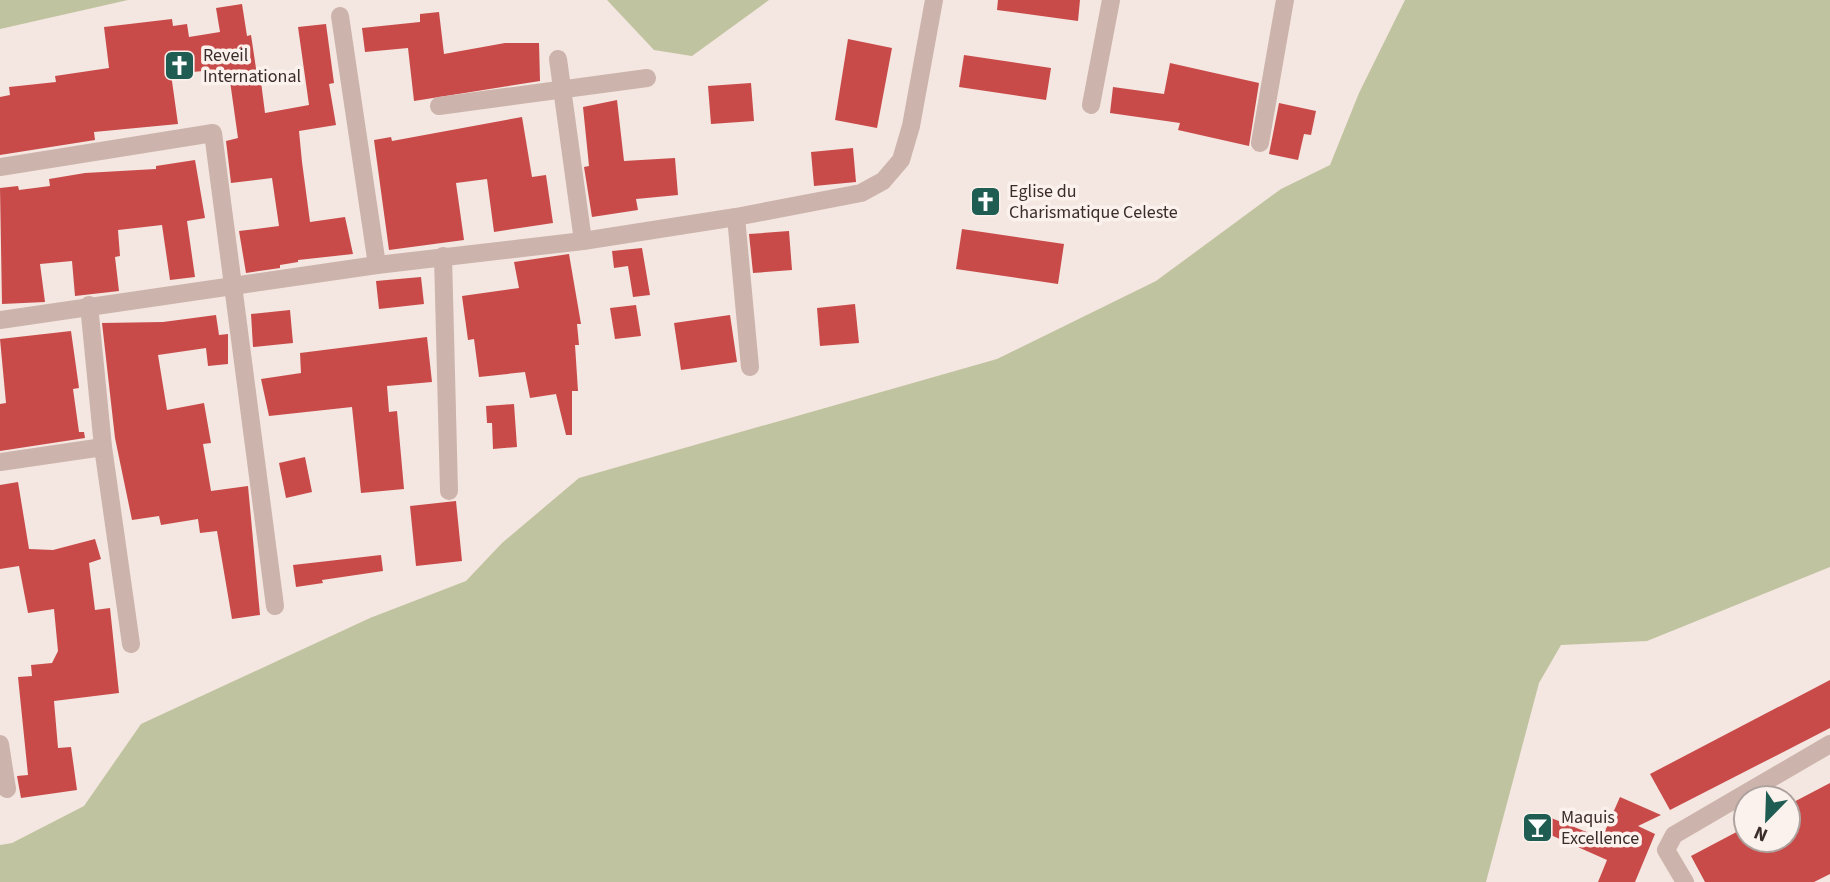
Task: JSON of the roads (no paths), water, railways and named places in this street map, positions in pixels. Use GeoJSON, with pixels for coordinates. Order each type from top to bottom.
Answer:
{"type":"FeatureCollection","features":[{"type":"Feature","properties":{"kind":"street"},"geometry":{"type":"LineString","coordinates":[[0,320],[89,305],[443,256],[583,241],[736,217],[861,192],[883,181],[901,160],[911,127],[934,0]]}},
{"type":"Feature","properties":{"kind":"street"},"geometry":{"type":"LineString","coordinates":[[1091,105],[1111,0]]}},
{"type":"Feature","properties":{"kind":"street"},"geometry":{"type":"LineString","coordinates":[[1261,143],[1284,0]]}},
{"type":"Feature","properties":{"kind":"street"},"geometry":{"type":"LineString","coordinates":[[340,16],[377,265]]}},
{"type":"Feature","properties":{"kind":"street"},"geometry":{"type":"LineString","coordinates":[[558,60],[583,241]]}},
{"type":"Feature","properties":{"kind":"street"},"geometry":{"type":"LineString","coordinates":[[439,106],[647,78]]}},
{"type":"Feature","properties":{"kind":"street"},"geometry":{"type":"LineString","coordinates":[[0,167],[213,133],[275,606]]}},
{"type":"Feature","properties":{"kind":"street"},"geometry":{"type":"LineString","coordinates":[[736,217],[750,368]]}},
{"type":"Feature","properties":{"kind":"street"},"geometry":{"type":"LineString","coordinates":[[443,256],[449,491]]}},
{"type":"Feature","properties":{"kind":"street"},"geometry":{"type":"LineString","coordinates":[[89,305],[103,447],[131,644]]}},
{"type":"Feature","properties":{"kind":"street"},"geometry":{"type":"LineString","coordinates":[[0,462],[103,447]]}},
{"type":"Feature","properties":{"kind":"street"},"geometry":{"type":"LineString","coordinates":[[0,744],[7,789]]}},
{"type":"Feature","properties":{"kind":"street"},"geometry":{"type":"LineString","coordinates":[[1685,882],[1666,850],[1674,835],[1830,744]]}},
{"type":"Feature","properties":{"kind":"place","name":"Reveil International"},"geometry":{"type":"Point","coordinates":[180,65]}},
{"type":"Feature","properties":{"kind":"place","name":"Eglise du Charismatique Celeste"},"geometry":{"type":"Point","coordinates":[986,201]}},
{"type":"Feature","properties":{"kind":"place","name":"Maquis Excellence"},"geometry":{"type":"Point","coordinates":[1538,827]}}]}
